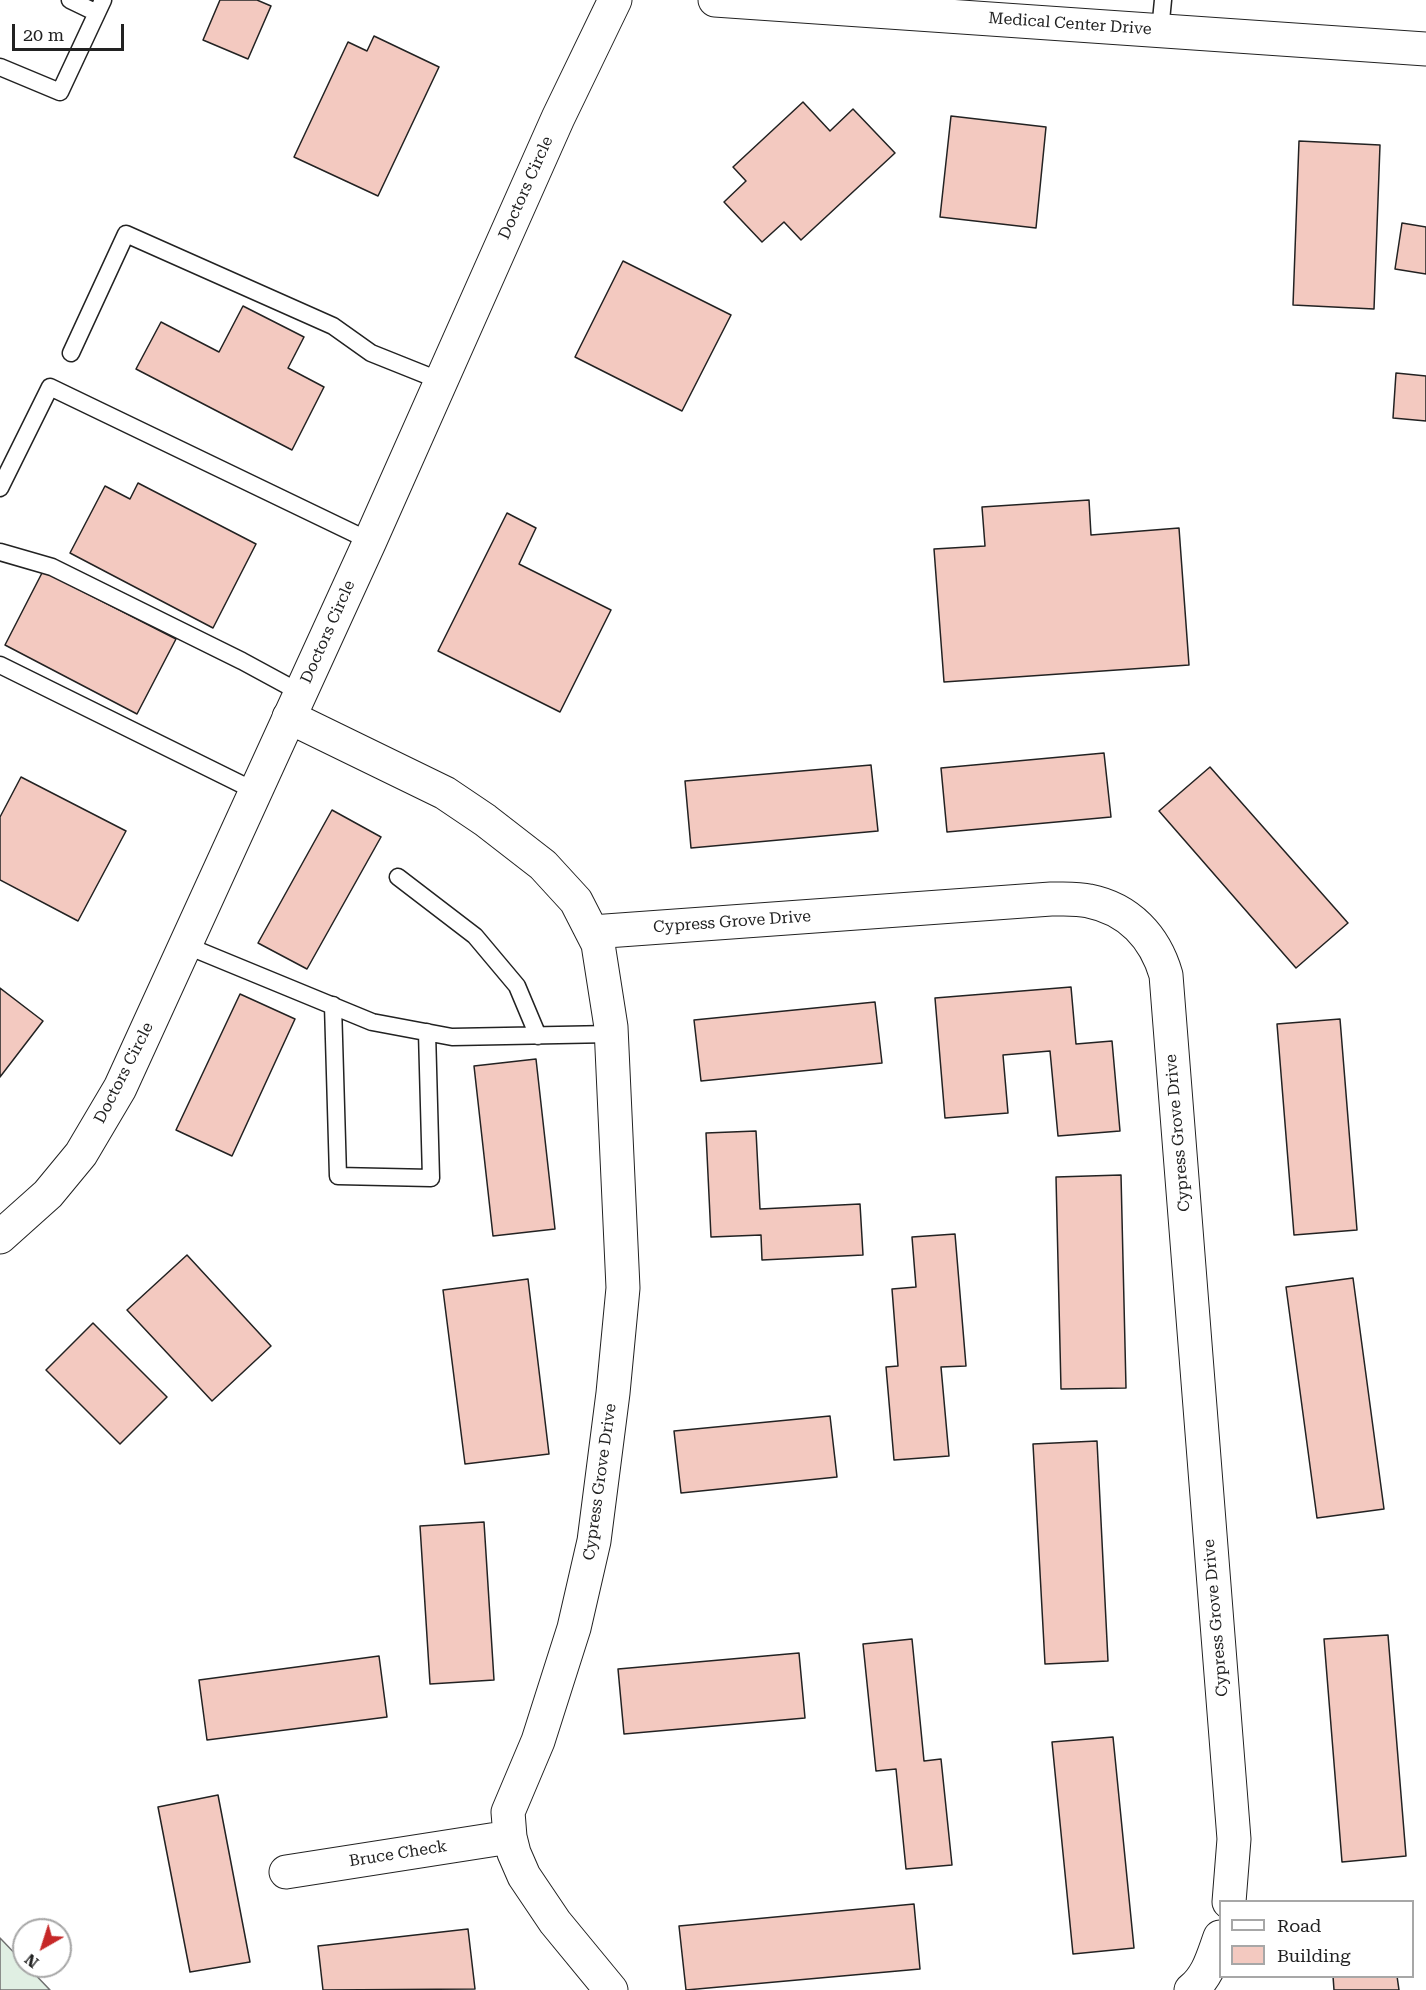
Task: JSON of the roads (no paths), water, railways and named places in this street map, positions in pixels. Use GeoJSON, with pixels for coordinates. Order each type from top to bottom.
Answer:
{"type":"FeatureCollection","features":[{"type":"Feature","properties":{"kind":"street","name":"Doctors Circle"},"geometry":{"type":"LineString","coordinates":[[0,1237],[48,1194],[81,1154],[120,1088],[370,541],[558,118],[615,0]]}},
{"type":"Feature","properties":{"kind":"street","name":"Medical Center Drive"},"geometry":{"type":"LineString","coordinates":[[715,0],[1162,15],[1426,49]]}},
{"type":"Feature","properties":{"kind":"street","name":"Cypress Grove Drive"},"geometry":{"type":"LineString","coordinates":[[295,705],[445,793],[485,820],[543,865],[576,901],[598,944],[612,1034],[623,1288],[612,1404],[591,1558],[574,1628],[538,1741],[508,1812],[510,1837],[524,1876],[555,1922],[611,1990]]}},
{"type":"Feature","properties":{"kind":"street","name":"Cypress Grove Drive"},"geometry":{"type":"LineString","coordinates":[[592,932],[1051,899],[1087,900],[1110,907],[1131,920],[1150,940],[1160,955],[1166,975],[1234,1839],[1229,1900]]}},
{"type":"Feature","properties":{"kind":"street","name":"Bruce Check"},"geometry":{"type":"LineString","coordinates":[[286,1872],[510,1837]]}},
{"type":"Feature","properties":{"kind":"street"},"geometry":{"type":"LineString","coordinates":[[1191,1990],[1199,1984],[1209,1967],[1219,1942]]}},
{"type":"Feature","properties":{"kind":"lane"},"geometry":{"type":"LineString","coordinates":[[0,66],[60,92],[100,7],[70,0]]}},
{"type":"Feature","properties":{"kind":"lane"},"geometry":{"type":"LineString","coordinates":[[70,353],[126,234],[333,326],[371,353],[441,381]]}},
{"type":"Feature","properties":{"kind":"lane"},"geometry":{"type":"LineString","coordinates":[[0,488],[51,387],[370,541]]}},
{"type":"Feature","properties":{"kind":"lane"},"geometry":{"type":"LineString","coordinates":[[0,552],[52,567],[242,661],[295,705]]}},
{"type":"Feature","properties":{"kind":"lane"},"geometry":{"type":"LineString","coordinates":[[0,665],[255,791]]}},
{"type":"Feature","properties":{"kind":"lane"},"geometry":{"type":"LineString","coordinates":[[398,877],[475,936],[517,986],[538,1036]]}},
{"type":"Feature","properties":{"kind":"lane"},"geometry":{"type":"LineString","coordinates":[[185,945],[372,1022],[452,1037],[612,1034]]}},
{"type":"Feature","properties":{"kind":"lane"},"geometry":{"type":"LineString","coordinates":[[333,1005],[338,1176],[431,1178],[427,1032]]}}]}
